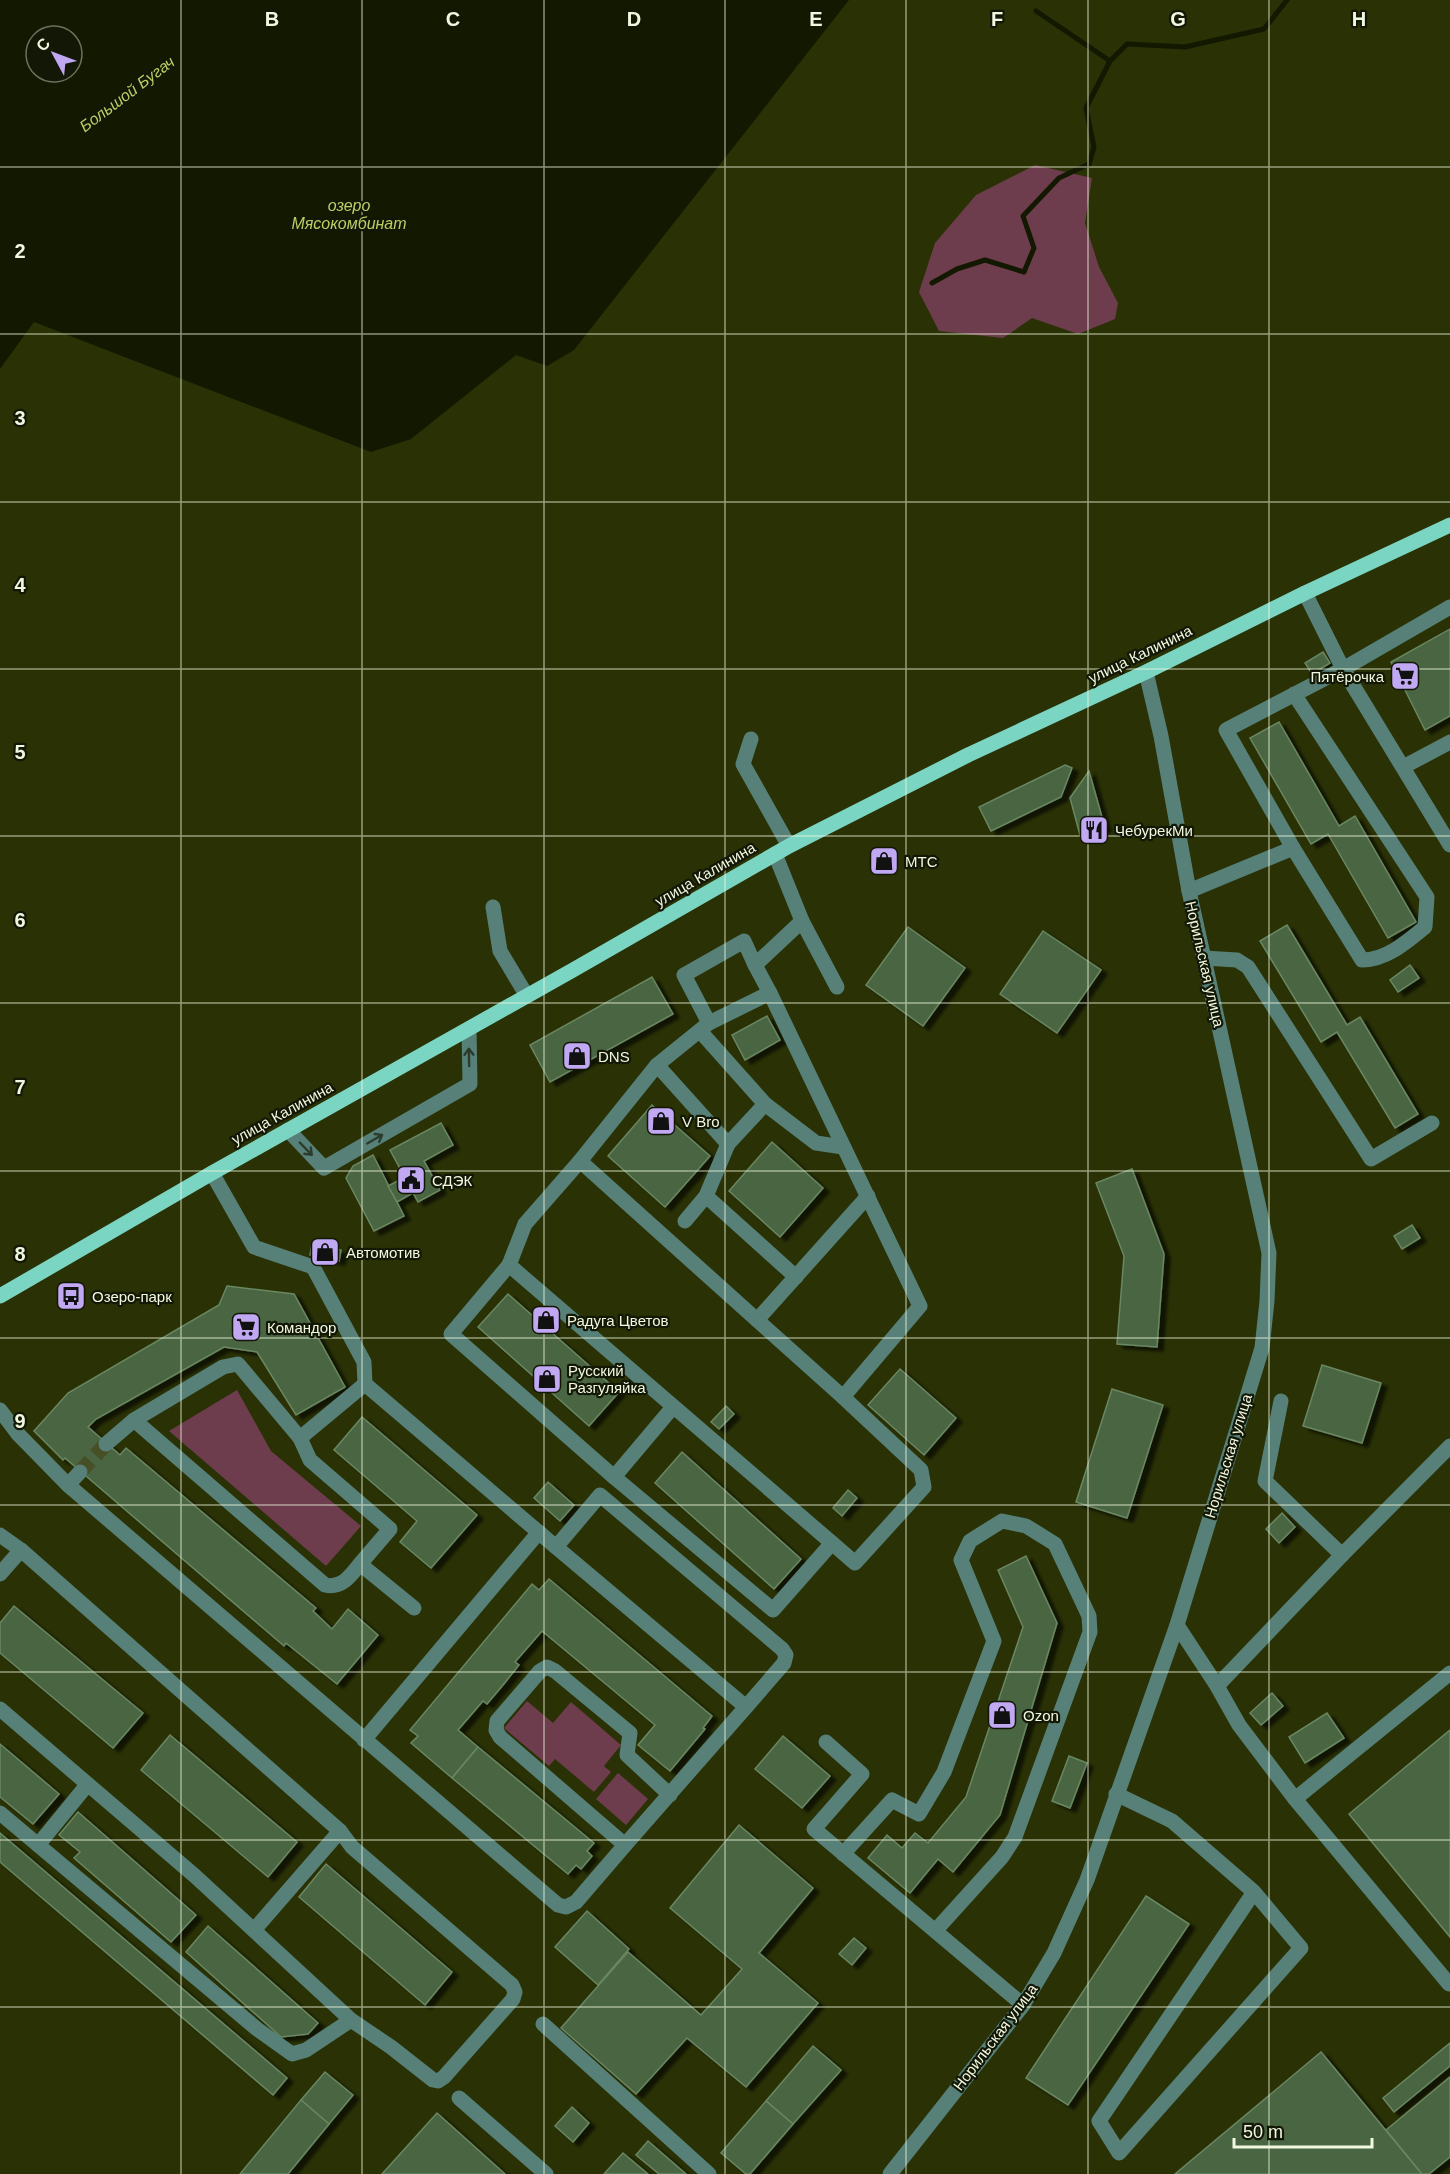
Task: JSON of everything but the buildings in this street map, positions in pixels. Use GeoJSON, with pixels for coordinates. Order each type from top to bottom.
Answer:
{"type":"FeatureCollection","features":[{"type":"Feature","properties":{"kind":"main road","name":"улица Калинина"},"geometry":{"type":"LineString","coordinates":[[0,1296],[212,1173],[782,850],[968,755],[1450,525]]}},
{"type":"Feature","properties":{"kind":"street"},"geometry":{"type":"LineString","coordinates":[[1305,593],[1343,669],[1450,845]]}},
{"type":"Feature","properties":{"kind":"street"},"geometry":{"type":"LineString","coordinates":[[1294,694],[1427,897],[1425,927],[1406,943],[1375,960],[1362,960],[1293,848],[1226,730],[1294,694],[1343,669],[1450,607]]}},
{"type":"Feature","properties":{"kind":"street","name":"Норильская улица"},"geometry":{"type":"LineString","coordinates":[[890,2174],[1023,2005],[1054,1953],[1087,1880],[1177,1625],[1262,1348],[1269,1253],[1189,891],[1161,736],[1146,672]]}},
{"type":"Feature","properties":{"kind":"street"},"geometry":{"type":"LineString","coordinates":[[751,739],[742,764],[782,850],[802,921],[837,987]]}},
{"type":"Feature","properties":{"kind":"street"},"geometry":{"type":"LineString","coordinates":[[1403,767],[1450,742]]}},
{"type":"Feature","properties":{"kind":"street"},"geometry":{"type":"LineString","coordinates":[[1189,891],[1293,848]]}},
{"type":"Feature","properties":{"kind":"street"},"geometry":{"type":"LineString","coordinates":[[493,907],[500,951],[527,996]]}},
{"type":"Feature","properties":{"kind":"street"},"geometry":{"type":"LineString","coordinates":[[755,965],[802,921]]}},
{"type":"Feature","properties":{"kind":"street"},"geometry":{"type":"LineString","coordinates":[[843,1147],[816,1143],[765,1104],[704,1027],[684,975],[744,941],[920,1306],[843,1397]]}},
{"type":"Feature","properties":{"kind":"street"},"geometry":{"type":"LineString","coordinates":[[1204,958],[1238,960],[1248,967],[1371,1159],[1432,1123]]}},
{"type":"Feature","properties":{"kind":"street"},"geometry":{"type":"LineString","coordinates":[[770,993],[704,1027],[657,1065],[525,1224],[509,1265],[451,1334],[614,1477],[773,1610],[832,1543]]}},
{"type":"Feature","properties":{"kind":"street"},"geometry":{"type":"LineString","coordinates":[[288,1130],[324,1168],[470,1084],[469,1029]]}},
{"type":"Feature","properties":{"kind":"street"},"geometry":{"type":"LineString","coordinates":[[657,1065],[728,1144]]}},
{"type":"Feature","properties":{"kind":"street"},"geometry":{"type":"LineString","coordinates":[[685,1221],[706,1196],[728,1144],[765,1104]]}},
{"type":"Feature","properties":{"kind":"street"},"geometry":{"type":"LineString","coordinates":[[509,1265],[855,1563],[924,1487],[921,1470],[758,1320],[579,1161]]}},
{"type":"Feature","properties":{"kind":"street"},"geometry":{"type":"LineString","coordinates":[[212,1173],[254,1247],[313,1267],[364,1362],[365,1384],[746,1707]]}},
{"type":"Feature","properties":{"kind":"street"},"geometry":{"type":"LineString","coordinates":[[706,1196],[796,1277]]}},
{"type":"Feature","properties":{"kind":"street"},"geometry":{"type":"LineString","coordinates":[[758,1320],[867,1196]]}},
{"type":"Feature","properties":{"kind":"street"},"geometry":{"type":"LineString","coordinates":[[106,1444],[134,1420],[222,1367],[238,1364],[300,1438],[310,1460],[390,1529],[341,1584],[333,1587],[326,1585],[134,1420]]}},
{"type":"Feature","properties":{"kind":"street"},"geometry":{"type":"LineString","coordinates":[[300,1438],[365,1384]]}},
{"type":"Feature","properties":{"kind":"street"},"geometry":{"type":"LineString","coordinates":[[1281,1401],[1265,1480],[1341,1555]]}},
{"type":"Feature","properties":{"kind":"street"},"geometry":{"type":"LineString","coordinates":[[614,1477],[673,1407]]}},
{"type":"Feature","properties":{"kind":"street"},"geometry":{"type":"LineString","coordinates":[[0,1410],[18,1434],[68,1485],[558,1905],[566,1907],[576,1902],[670,1795],[784,1663],[786,1655],[782,1649],[600,1495],[556,1546]]}},
{"type":"Feature","properties":{"kind":"street"},"geometry":{"type":"LineString","coordinates":[[1217,1686],[1341,1555],[1450,1446]]}},
{"type":"Feature","properties":{"kind":"street"},"geometry":{"type":"LineString","coordinates":[[68,1485],[80,1472]]}},
{"type":"Feature","properties":{"kind":"street"},"geometry":{"type":"LineString","coordinates":[[843,1854],[892,1800],[919,1814],[944,1772],[994,1641],[961,1560],[970,1541],[1002,1521],[1026,1526],[1055,1544],[1089,1616],[1090,1632],[1015,1837],[1002,1857],[936,1930]]}},
{"type":"Feature","properties":{"kind":"street"},"geometry":{"type":"LineString","coordinates":[[364,1740],[539,1532]]}},
{"type":"Feature","properties":{"kind":"street"},"geometry":{"type":"LineString","coordinates":[[0,1535],[21,1550],[340,1831],[352,1847],[512,1985],[515,1992],[513,1999],[444,2077],[438,2081],[433,2080],[391,2047],[351,2020],[195,1876],[0,1709]]}},
{"type":"Feature","properties":{"kind":"street"},"geometry":{"type":"LineString","coordinates":[[0,1574],[21,1550]]}},
{"type":"Feature","properties":{"kind":"street"},"geometry":{"type":"LineString","coordinates":[[360,1564],[414,1608]]}},
{"type":"Feature","properties":{"kind":"street"},"geometry":{"type":"LineString","coordinates":[[1177,1625],[1217,1686],[1239,1725],[1295,1799],[1449,1984]]}},
{"type":"Feature","properties":{"kind":"street"},"geometry":{"type":"LineString","coordinates":[[625,1845],[500,1737],[496,1730],[497,1721],[540,1671],[547,1667],[555,1671],[626,1728],[630,1733],[627,1755],[670,1795]]}},
{"type":"Feature","properties":{"kind":"street"},"geometry":{"type":"LineString","coordinates":[[1295,1799],[1450,1673]]}},
{"type":"Feature","properties":{"kind":"street"},"geometry":{"type":"LineString","coordinates":[[826,1742],[862,1774],[814,1829],[1023,2005]]}},
{"type":"Feature","properties":{"kind":"street"},"geometry":{"type":"LineString","coordinates":[[38,1845],[87,1785]]}},
{"type":"Feature","properties":{"kind":"street"},"geometry":{"type":"LineString","coordinates":[[1116,1794],[1172,1821],[1254,1892],[1301,1948],[1119,2152],[1099,2121],[1254,1892]]}},
{"type":"Feature","properties":{"kind":"street"},"geometry":{"type":"LineString","coordinates":[[0,1813],[257,2029],[292,2054],[306,2050],[351,2020]]}},
{"type":"Feature","properties":{"kind":"street"},"geometry":{"type":"LineString","coordinates":[[254,1930],[340,1831]]}},
{"type":"Feature","properties":{"kind":"street"},"geometry":{"type":"LineString","coordinates":[[543,2024],[709,2174]]}},
{"type":"Feature","properties":{"kind":"street"},"geometry":{"type":"LineString","coordinates":[[459,2098],[546,2174]]}},
{"type":"Feature","properties":{"kind":"shaded area"},"geometry":{"type":"Polygon","coordinates":[[[1035,165],[1092,178],[1085,223],[1099,267],[1118,303],[1115,319],[1078,334],[1032,318],[1003,338],[939,331],[919,292],[935,243],[976,195],[1035,165]]]}},
{"type":"Feature","properties":{"kind":"shaded area"},"geometry":{"type":"Polygon","coordinates":[[[237,1390],[271,1451],[361,1526],[326,1566],[169,1431],[237,1390]]]}},
{"type":"Feature","properties":{"kind":"shaded area"},"geometry":{"type":"Polygon","coordinates":[[[527,1701],[553,1723],[571,1702],[621,1745],[604,1766],[611,1772],[594,1792],[555,1759],[549,1766],[504,1728],[527,1701]]]}},
{"type":"Feature","properties":{"kind":"shaded area"},"geometry":{"type":"Polygon","coordinates":[[[618,1773],[648,1799],[626,1825],[596,1799],[618,1773]]]}},
{"type":"Feature","properties":{"kind":"water","name":"озеро Мясокомбинат"},"geometry":{"type":"Polygon","coordinates":[[[0,0],[849,0],[574,350],[547,366],[516,355],[411,439],[371,452],[34,322],[0,369],[0,0]]]}},
{"type":"Feature","properties":{"kind":"waterway"},"geometry":{"type":"LineString","coordinates":[[932,283],[957,269],[985,260],[1024,272],[1034,248],[1023,216],[1059,178],[1089,164],[1094,147],[1086,108],[1110,61],[1127,44],[1185,47],[1264,29],[1287,0]]}},
{"type":"Feature","properties":{"kind":"waterway"},"geometry":{"type":"LineString","coordinates":[[1036,11],[1110,61]]}},
{"type":"Feature","properties":{"kind":"tunnel"},"geometry":{"type":"LineString","coordinates":[[80,1472],[106,1444]]}},
{"type":"Feature","properties":{"kind":"place","name":"Пятёрочка"},"geometry":{"type":"Point","coordinates":[1405,676]}},
{"type":"Feature","properties":{"kind":"place","name":"ЧебурекМи"},"geometry":{"type":"Point","coordinates":[1094,830]}},
{"type":"Feature","properties":{"kind":"place","name":"МТС"},"geometry":{"type":"Point","coordinates":[884,861]}},
{"type":"Feature","properties":{"kind":"place","name":"DNS"},"geometry":{"type":"Point","coordinates":[577,1056]}},
{"type":"Feature","properties":{"kind":"place","name":"V Bro"},"geometry":{"type":"Point","coordinates":[661,1121]}},
{"type":"Feature","properties":{"kind":"place","name":"СДЭК"},"geometry":{"type":"Point","coordinates":[411,1180]}},
{"type":"Feature","properties":{"kind":"place","name":"Автомотив"},"geometry":{"type":"Point","coordinates":[325,1252]}},
{"type":"Feature","properties":{"kind":"place","name":"Озеро-парк"},"geometry":{"type":"Point","coordinates":[71,1296]}},
{"type":"Feature","properties":{"kind":"place","name":"Радуга Цветов"},"geometry":{"type":"Point","coordinates":[546,1320]}},
{"type":"Feature","properties":{"kind":"place","name":"Командор"},"geometry":{"type":"Point","coordinates":[246,1327]}},
{"type":"Feature","properties":{"kind":"place","name":"Русский Разгуляйка"},"geometry":{"type":"Point","coordinates":[547,1379]}},
{"type":"Feature","properties":{"kind":"place","name":"Ozon"},"geometry":{"type":"Point","coordinates":[1002,1715]}},
{"type":"Feature","properties":{"kind":"water label","name":"Большой Бугач"},"geometry":{"type":"Point","coordinates":[127,94]}}]}
